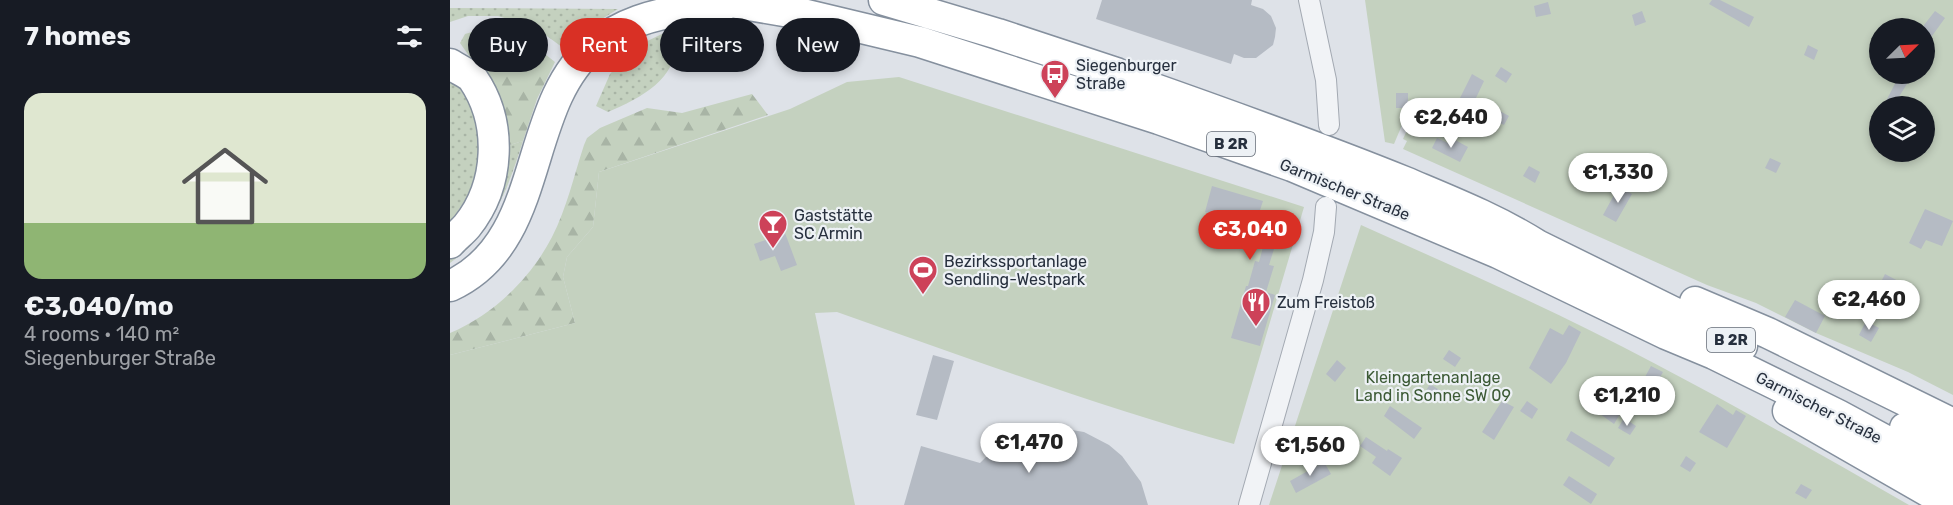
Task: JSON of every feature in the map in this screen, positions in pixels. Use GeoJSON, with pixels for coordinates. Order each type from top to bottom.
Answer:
{"type":"FeatureCollection","features":[{"type":"Feature","properties":{"kind":"highway","name":"Garmischer Straße"},"geometry":{"type":"LineString","coordinates":[[701,0],[731,2],[807,15],[903,37],[1063,87],[1293,166],[1498,253],[1666,334],[1714,354],[1838,415],[1953,477]]}},
{"type":"Feature","properties":{"kind":"highway","name":"Garmischer Straße"},"geometry":{"type":"LineString","coordinates":[[884,0],[1116,73],[1135,82],[1362,164],[1508,227],[1537,245],[1953,453]]}},
{"type":"Feature","properties":{"kind":"highway"},"geometry":{"type":"LineString","coordinates":[[450,286],[476,270],[506,235],[524,197],[542,137],[561,88],[575,66],[593,47],[613,31],[652,15],[717,9],[731,2]]}},
{"type":"Feature","properties":{"kind":"highway"},"geometry":{"type":"LineString","coordinates":[[450,64],[472,77],[493,126],[494,150],[493,171],[484,198],[467,226],[450,243]]}},
{"type":"Feature","properties":{"kind":"highway"},"geometry":{"type":"LineString","coordinates":[[1508,227],[1542,235],[1768,333],[1953,424]]}},
{"type":"Feature","properties":{"kind":"highway"},"geometry":{"type":"LineString","coordinates":[[1666,334],[1761,396],[1952,505]]}},
{"type":"Feature","properties":{"kind":"street"},"geometry":{"type":"LineString","coordinates":[[1309,0],[1326,80],[1329,125]]}},
{"type":"Feature","properties":{"kind":"street"},"geometry":{"type":"LineString","coordinates":[[1249,505],[1313,280],[1326,207]]}},
{"type":"Feature","properties":{"kind":"green space"},"geometry":{"type":"Polygon","coordinates":[[[1365,0],[1953,0],[1953,395],[1756,303],[1707,285],[1403,149],[1407,141],[1403,139],[1408,128],[1402,125],[1394,144],[1385,142],[1365,0]]]}},
{"type":"Feature","properties":{"kind":"green space"},"geometry":{"type":"Polygon","coordinates":[[[450,8],[618,9],[604,18],[560,18],[560,46],[548,37],[548,18],[468,16],[450,22],[450,8]]]}},
{"type":"Feature","properties":{"kind":"green space"},"geometry":{"type":"Polygon","coordinates":[[[468,33],[468,54],[460,43],[468,33]]]}},
{"type":"Feature","properties":{"kind":"green space"},"geometry":{"type":"Polygon","coordinates":[[[660,35],[660,72],[667,72],[665,75],[645,93],[608,112],[596,106],[612,72],[648,72],[648,41],[660,35]]]}},
{"type":"Feature","properties":{"kind":"green space"},"geometry":{"type":"Polygon","coordinates":[[[548,57],[555,62],[537,99],[523,141],[503,147],[484,77],[480,72],[548,72],[548,57]]]}},
{"type":"Feature","properties":{"kind":"green space"},"geometry":{"type":"Polygon","coordinates":[[[450,70],[474,109],[481,149],[472,190],[450,223],[450,70]]]}},
{"type":"Feature","properties":{"kind":"green space","name":"Bezirkssportanlage Sendling-Westpark"},"geometry":{"type":"Polygon","coordinates":[[[899,77],[1304,207],[1234,444],[1084,398],[837,312],[815,313],[855,505],[450,505],[450,355],[575,323],[563,277],[567,257],[593,227],[599,172],[790,109],[847,82],[899,77]]]}},
{"type":"Feature","properties":{"kind":"green space"},"geometry":{"type":"Polygon","coordinates":[[[752,94],[768,115],[599,172],[593,227],[567,257],[563,277],[575,323],[450,355],[450,333],[496,306],[522,281],[543,252],[562,215],[587,138],[600,128],[647,108],[682,113],[752,94]]]}},
{"type":"Feature","properties":{"kind":"green space"},"geometry":{"type":"Polygon","coordinates":[[[523,141],[497,209],[477,238],[450,263],[450,250],[503,147],[523,141]]]}},
{"type":"Feature","properties":{"kind":"green space","name":"Kleingartenanlage Land in Sonne SW 09"},"geometry":{"type":"Polygon","coordinates":[[[1361,225],[1576,323],[1672,373],[1909,505],[1269,505],[1361,225]]]}},
{"type":"Feature","properties":{"kind":"building"},"geometry":{"type":"Polygon","coordinates":[[[1102,0],[1252,0],[1251,5],[1263,9],[1271,16],[1276,28],[1275,37],[1273,45],[1256,58],[1244,58],[1234,54],[1231,64],[1096,19],[1102,0]]]}},
{"type":"Feature","properties":{"kind":"building"},"geometry":{"type":"Polygon","coordinates":[[[1712,0],[1720,0],[1754,17],[1749,27],[1709,4],[1712,0]]]}},
{"type":"Feature","properties":{"kind":"building"},"geometry":{"type":"Polygon","coordinates":[[[1548,2],[1551,14],[1536,17],[1534,6],[1548,2]]]}},
{"type":"Feature","properties":{"kind":"building"},"geometry":{"type":"Polygon","coordinates":[[[1642,11],[1646,22],[1635,26],[1632,15],[1642,11]]]}},
{"type":"Feature","properties":{"kind":"building"},"geometry":{"type":"Polygon","coordinates":[[[1935,11],[1945,18],[1935,32],[1935,18],[1930,18],[1935,11]]]}},
{"type":"Feature","properties":{"kind":"building"},"geometry":{"type":"Polygon","coordinates":[[[1808,45],[1818,50],[1814,60],[1804,55],[1808,45]]]}},
{"type":"Feature","properties":{"kind":"building"},"geometry":{"type":"Polygon","coordinates":[[[1501,67],[1512,74],[1506,83],[1495,76],[1501,67]]]}},
{"type":"Feature","properties":{"kind":"building"},"geometry":{"type":"Polygon","coordinates":[[[1472,74],[1484,81],[1476,98],[1509,116],[1504,125],[1458,102],[1472,74]]]}},
{"type":"Feature","properties":{"kind":"building"},"geometry":{"type":"Polygon","coordinates":[[[1895,84],[1907,84],[1900,96],[1889,96],[1895,84]]]}},
{"type":"Feature","properties":{"kind":"building"},"geometry":{"type":"Polygon","coordinates":[[[1396,93],[1408,93],[1408,108],[1396,108],[1396,93]]]}},
{"type":"Feature","properties":{"kind":"building"},"geometry":{"type":"Polygon","coordinates":[[[1437,138],[1452,145],[1455,140],[1468,147],[1460,162],[1432,148],[1437,138]]]}},
{"type":"Feature","properties":{"kind":"building"},"geometry":{"type":"Polygon","coordinates":[[[1770,158],[1781,163],[1776,173],[1765,168],[1770,158]]]}},
{"type":"Feature","properties":{"kind":"building"},"geometry":{"type":"Polygon","coordinates":[[[1529,166],[1540,172],[1535,183],[1523,176],[1529,166]]]}},
{"type":"Feature","properties":{"kind":"building"},"geometry":{"type":"Polygon","coordinates":[[[1212,186],[1263,201],[1259,213],[1283,220],[1269,265],[1274,266],[1266,292],[1275,295],[1260,346],[1231,338],[1246,286],[1248,286],[1255,261],[1259,262],[1266,236],[1253,232],[1255,227],[1205,212],[1212,186]]]}},
{"type":"Feature","properties":{"kind":"building"},"geometry":{"type":"Polygon","coordinates":[[[1619,186],[1632,194],[1616,222],[1603,215],[1619,186]]]}},
{"type":"Feature","properties":{"kind":"building"},"geometry":{"type":"Polygon","coordinates":[[[1925,209],[1953,221],[1942,246],[1926,240],[1921,249],[1909,243],[1925,209]]]}},
{"type":"Feature","properties":{"kind":"building","name":"Gaststätte SC Armin"},"geometry":{"type":"Polygon","coordinates":[[[785,233],[797,265],[781,271],[775,256],[760,261],[754,244],[785,233]]]}},
{"type":"Feature","properties":{"kind":"building"},"geometry":{"type":"Polygon","coordinates":[[[1885,274],[1919,292],[1914,302],[1881,282],[1885,274]]]}},
{"type":"Feature","properties":{"kind":"building"},"geometry":{"type":"Polygon","coordinates":[[[1795,300],[1825,316],[1816,333],[1785,317],[1795,300]]]}},
{"type":"Feature","properties":{"kind":"building"},"geometry":{"type":"Polygon","coordinates":[[[1866,321],[1879,328],[1871,342],[1859,335],[1866,321]]]}},
{"type":"Feature","properties":{"kind":"building"},"geometry":{"type":"Polygon","coordinates":[[[1569,325],[1581,332],[1566,363],[1551,384],[1529,368],[1550,328],[1563,335],[1569,325]]]}},
{"type":"Feature","properties":{"kind":"building"},"geometry":{"type":"Polygon","coordinates":[[[1449,350],[1461,358],[1455,367],[1443,359],[1449,350]]]}},
{"type":"Feature","properties":{"kind":"building"},"geometry":{"type":"Polygon","coordinates":[[[933,355],[954,361],[937,420],[916,415],[933,355]]]}},
{"type":"Feature","properties":{"kind":"building"},"geometry":{"type":"Polygon","coordinates":[[[1337,360],[1346,368],[1335,382],[1326,374],[1337,360]]]}},
{"type":"Feature","properties":{"kind":"building"},"geometry":{"type":"Polygon","coordinates":[[[1651,366],[1663,372],[1651,394],[1663,401],[1657,410],[1632,394],[1614,424],[1600,414],[1625,376],[1640,386],[1651,366]]]}},
{"type":"Feature","properties":{"kind":"building"},"geometry":{"type":"Polygon","coordinates":[[[1430,384],[1441,391],[1434,401],[1424,394],[1430,384]]]}},
{"type":"Feature","properties":{"kind":"building"},"geometry":{"type":"Polygon","coordinates":[[[1502,401],[1514,407],[1494,440],[1482,432],[1502,401]]]}},
{"type":"Feature","properties":{"kind":"building"},"geometry":{"type":"Polygon","coordinates":[[[1527,401],[1538,409],[1532,419],[1520,411],[1527,401]]]}},
{"type":"Feature","properties":{"kind":"building"},"geometry":{"type":"Polygon","coordinates":[[[1717,404],[1733,415],[1736,410],[1746,416],[1727,448],[1699,432],[1717,404]]]}},
{"type":"Feature","properties":{"kind":"building"},"geometry":{"type":"Polygon","coordinates":[[[1390,406],[1422,428],[1414,439],[1384,416],[1390,406]]]}},
{"type":"Feature","properties":{"kind":"building"},"geometry":{"type":"Polygon","coordinates":[[[1624,418],[1636,426],[1630,435],[1618,428],[1624,418]]]}},
{"type":"Feature","properties":{"kind":"building"},"geometry":{"type":"Polygon","coordinates":[[[1054,427],[1084,432],[1109,445],[1122,456],[1141,482],[1148,505],[904,505],[921,446],[980,463],[997,446],[1008,439],[1036,429],[1054,427]]]}},
{"type":"Feature","properties":{"kind":"building"},"geometry":{"type":"Polygon","coordinates":[[[1571,431],[1615,458],[1609,467],[1566,440],[1571,431]]]}},
{"type":"Feature","properties":{"kind":"building"},"geometry":{"type":"Polygon","coordinates":[[[1366,437],[1402,458],[1390,476],[1372,463],[1376,457],[1360,446],[1366,437]]]}},
{"type":"Feature","properties":{"kind":"building"},"geometry":{"type":"Polygon","coordinates":[[[1686,456],[1696,463],[1690,472],[1680,466],[1686,456]]]}},
{"type":"Feature","properties":{"kind":"building"},"geometry":{"type":"Polygon","coordinates":[[[1324,462],[1331,474],[1296,493],[1290,481],[1324,462]]]}},
{"type":"Feature","properties":{"kind":"building"},"geometry":{"type":"Polygon","coordinates":[[[1569,476],[1597,494],[1591,504],[1563,485],[1569,476]]]}},
{"type":"Feature","properties":{"kind":"building"},"geometry":{"type":"Polygon","coordinates":[[[1801,484],[1812,490],[1806,499],[1795,493],[1801,484]]]}},
{"type":"Feature","properties":{"kind":"place","name":"Siegenburger Straße"},"geometry":{"type":"Point","coordinates":[1055,100]}},
{"type":"Feature","properties":{"kind":"place","name":"Gaststätte SC Armin"},"geometry":{"type":"Point","coordinates":[773,250]}},
{"type":"Feature","properties":{"kind":"place","name":"Bezirkssportanlage Sendling-Westpark"},"geometry":{"type":"Point","coordinates":[923,296]}},
{"type":"Feature","properties":{"kind":"place","name":"Zum Freistoß"},"geometry":{"type":"Point","coordinates":[1256,328]}}]}
